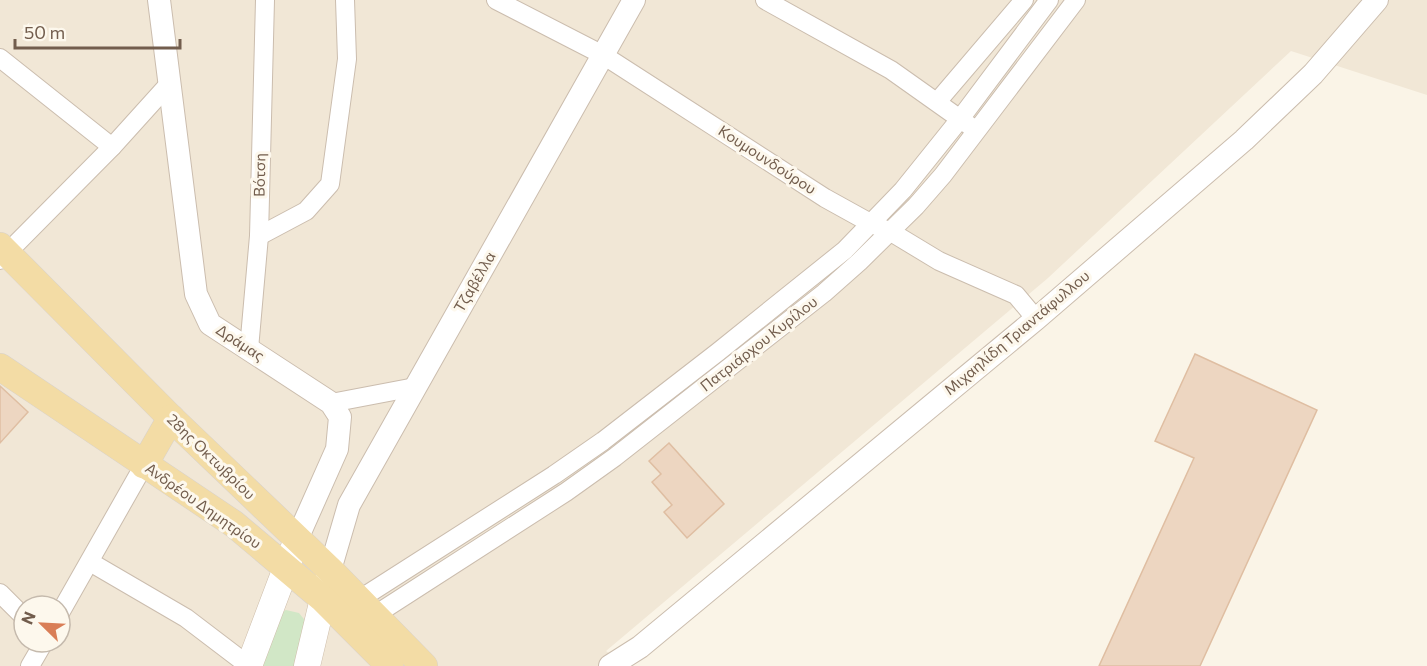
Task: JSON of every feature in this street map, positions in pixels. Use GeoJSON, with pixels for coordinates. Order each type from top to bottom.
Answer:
{"type":"FeatureCollection","features":[{"type":"Feature","properties":{"kind":"main road","name":"28ης Οκτωβρίου"},"geometry":{"type":"LineString","coordinates":[[3,253],[330,570],[424,666]]}},
{"type":"Feature","properties":{"kind":"main road","name":"Ανδρέου Δημητρίου"},"geometry":{"type":"LineString","coordinates":[[0,367],[234,524],[323,599],[390,666]]}},
{"type":"Feature","properties":{"kind":"main road"},"geometry":{"type":"LineString","coordinates":[[144,465],[171,418]]}},
{"type":"Feature","properties":{"kind":"main road"},"geometry":{"type":"LineString","coordinates":[[249,666],[297,539]]}},
{"type":"Feature","properties":{"kind":"main road"},"geometry":{"type":"LineString","coordinates":[[307,666],[330,570]]}},
{"type":"Feature","properties":{"kind":"street","name":"Δράμας"},"geometry":{"type":"LineString","coordinates":[[159,0],[196,294],[210,324],[331,403]]}},
{"type":"Feature","properties":{"kind":"street","name":"Βότση"},"geometry":{"type":"LineString","coordinates":[[249,349],[259,236],[265,0]]}},
{"type":"Feature","properties":{"kind":"street"},"geometry":{"type":"LineString","coordinates":[[259,236],[306,211],[330,184],[347,59],[345,0]]}},
{"type":"Feature","properties":{"kind":"street","name":"Κουμουνδούρου"},"geometry":{"type":"LineString","coordinates":[[496,0],[603,55],[825,198],[891,232],[939,261],[1016,295],[1036,318]]}},
{"type":"Feature","properties":{"kind":"street","name":"Τζαβέλλα"},"geometry":{"type":"LineString","coordinates":[[330,570],[349,505],[634,0]]}},
{"type":"Feature","properties":{"kind":"street"},"geometry":{"type":"LineString","coordinates":[[765,0],[891,70],[976,131]]}},
{"type":"Feature","properties":{"kind":"street"},"geometry":{"type":"LineString","coordinates":[[937,102],[1024,0]]}},
{"type":"Feature","properties":{"kind":"street","name":"Πατριάρχου Κυρίλου"},"geometry":{"type":"LineString","coordinates":[[367,607],[603,441],[812,278],[873,224],[960,119],[1049,0]]}},
{"type":"Feature","properties":{"kind":"street","name":"Πατριάρχου Κυρίλου"},"geometry":{"type":"LineString","coordinates":[[367,607],[566,492],[615,457],[824,293],[891,232],[943,175],[1076,0]]}},
{"type":"Feature","properties":{"kind":"street","name":"Μιχαηλίδη Τριαντάφυλλου"},"geometry":{"type":"LineString","coordinates":[[610,666],[640,647],[1036,318],[1252,133],[1313,74],[1377,0]]}},
{"type":"Feature","properties":{"kind":"street"},"geometry":{"type":"LineString","coordinates":[[0,58],[112,147]]}},
{"type":"Feature","properties":{"kind":"street"},"geometry":{"type":"LineString","coordinates":[[3,253],[112,147],[168,85]]}},
{"type":"Feature","properties":{"kind":"street"},"geometry":{"type":"LineString","coordinates":[[718,352],[730,367]]}},
{"type":"Feature","properties":{"kind":"street"},"geometry":{"type":"LineString","coordinates":[[297,539],[338,449],[340,417],[331,403],[415,387]]}},
{"type":"Feature","properties":{"kind":"street"},"geometry":{"type":"LineString","coordinates":[[71,594],[144,465]]}},
{"type":"Feature","properties":{"kind":"street"},"geometry":{"type":"LineString","coordinates":[[554,475],[566,492]]}},
{"type":"Feature","properties":{"kind":"street"},"geometry":{"type":"LineString","coordinates":[[90,562],[186,618],[249,666]]}},
{"type":"Feature","properties":{"kind":"street"},"geometry":{"type":"LineString","coordinates":[[0,593],[12,605]]}},
{"type":"Feature","properties":{"kind":"street","name":"Μιχαηλίδη Τριαντάφυλλου"},"geometry":{"type":"LineString","coordinates":[[624,666],[640,647]]}},
{"type":"Feature","properties":{"kind":"shaded area"},"geometry":{"type":"Polygon","coordinates":[[[0,0],[1427,0],[1427,95],[1291,51],[1048,278],[606,651],[627,666],[0,666],[0,0]]]}},
{"type":"Feature","properties":{"kind":"green space"},"geometry":{"type":"Polygon","coordinates":[[[286,610],[299,613],[307,623],[300,666],[253,666],[280,613],[286,610]]]}},
{"type":"Feature","properties":{"kind":"building"},"geometry":{"type":"Polygon","coordinates":[[[1195,354],[1317,410],[1200,666],[1099,666],[1194,458],[1155,441],[1195,354]]]}},
{"type":"Feature","properties":{"kind":"building"},"geometry":{"type":"Polygon","coordinates":[[[0,386],[28,412],[0,443],[0,386]]]}},
{"type":"Feature","properties":{"kind":"building"},"geometry":{"type":"Polygon","coordinates":[[[669,443],[724,504],[687,538],[664,512],[672,505],[652,482],[661,474],[649,461],[669,443]]]}}]}
